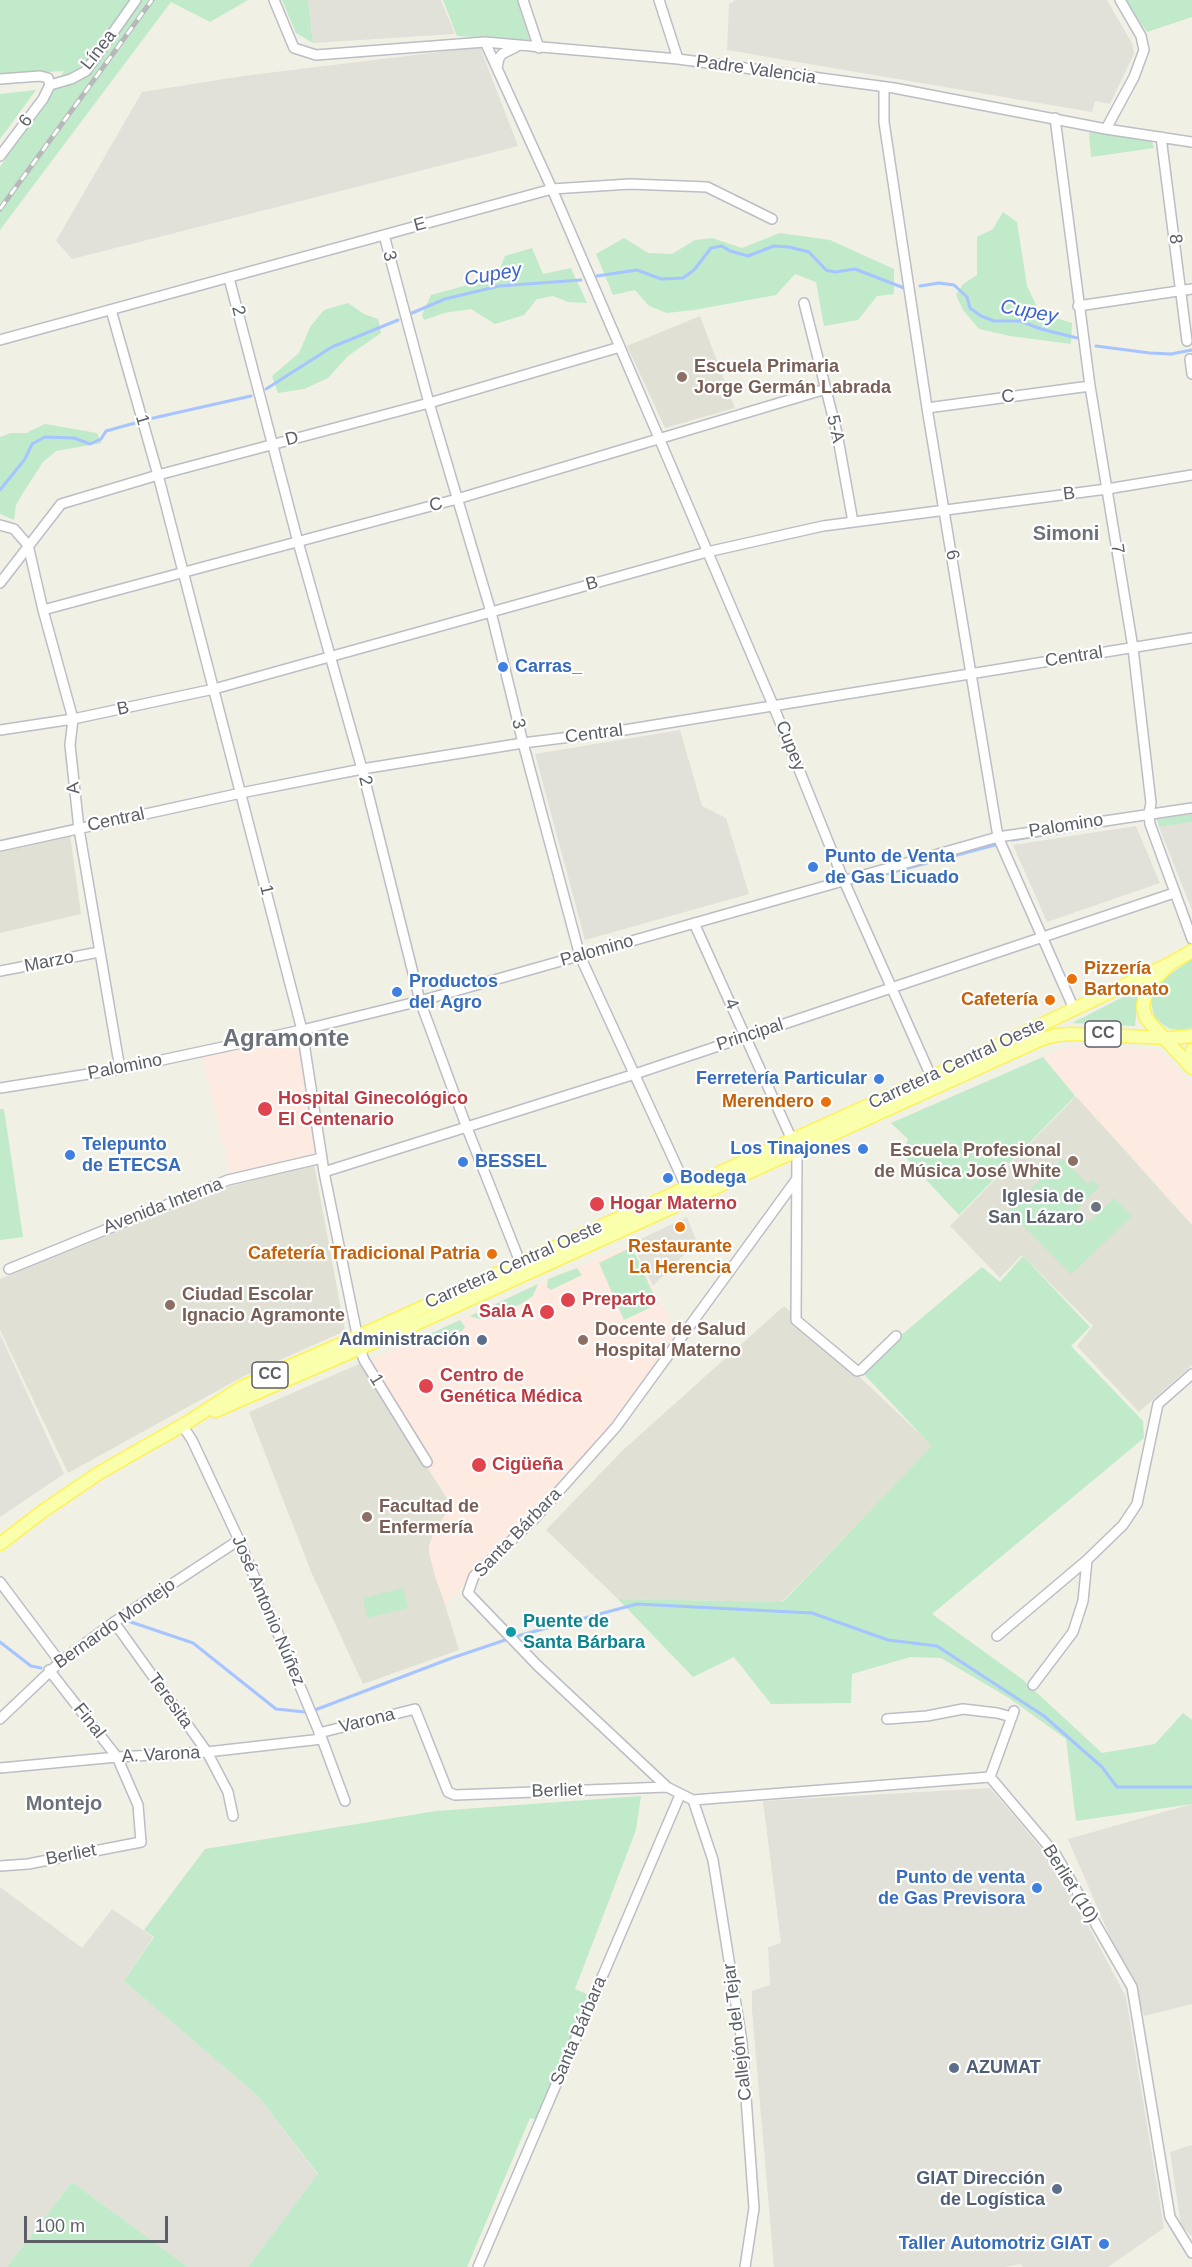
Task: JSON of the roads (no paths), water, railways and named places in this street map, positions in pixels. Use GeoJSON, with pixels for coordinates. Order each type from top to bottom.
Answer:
{"type":"FeatureCollection","features":[{"type":"Feature","properties":{"kind":"main road","name":"CC"},"geometry":{"type":"LineString","coordinates":[[1192,951],[1171,963],[1153,981],[1146,992],[1143,1007],[1146,1018],[1164,1038],[1192,1036]]}},
{"type":"Feature","properties":{"kind":"main road","name":"Carretera Central Oeste"},"geometry":{"type":"LineString","coordinates":[[0,1544],[99,1473],[185,1423],[933,1082],[1074,1009],[1171,963]]}},
{"type":"Feature","properties":{"kind":"main road"},"geometry":{"type":"LineString","coordinates":[[1139,1036],[1143,1007]]}},
{"type":"Feature","properties":{"kind":"main road","name":"Carretera Central Oeste"},"geometry":{"type":"LineString","coordinates":[[933,1082],[1057,1035],[1164,1038]]}},
{"type":"Feature","properties":{"kind":"main road"},"geometry":{"type":"LineString","coordinates":[[1164,1038],[1192,1068]]}},
{"type":"Feature","properties":{"kind":"main road"},"geometry":{"type":"LineString","coordinates":[[1192,1050],[1192,1062]]}},
{"type":"Feature","properties":{"kind":"street","name":"Línea"},"geometry":{"type":"LineString","coordinates":[[50,85],[86,71],[136,0]]}},
{"type":"Feature","properties":{"kind":"street","name":"Padre Valencia"},"geometry":{"type":"LineString","coordinates":[[274,0],[294,48],[316,55],[485,42],[678,59],[884,87],[1106,129],[1192,142]]}},
{"type":"Feature","properties":{"kind":"street"},"geometry":{"type":"LineString","coordinates":[[523,0],[538,48]]}},
{"type":"Feature","properties":{"kind":"street"},"geometry":{"type":"LineString","coordinates":[[659,0],[678,59]]}},
{"type":"Feature","properties":{"kind":"street"},"geometry":{"type":"LineString","coordinates":[[1106,129],[1134,77],[1144,50],[1141,36],[1120,0]]}},
{"type":"Feature","properties":{"kind":"street","name":"Cupey"},"geometry":{"type":"LineString","coordinates":[[485,42],[552,189],[773,705],[890,989],[933,1082]]}},
{"type":"Feature","properties":{"kind":"street"},"geometry":{"type":"LineString","coordinates":[[497,68],[502,54],[518,46]]}},
{"type":"Feature","properties":{"kind":"street"},"geometry":{"type":"LineString","coordinates":[[0,79],[40,76],[48,78],[50,85]]}},
{"type":"Feature","properties":{"kind":"street","name":"6"},"geometry":{"type":"LineString","coordinates":[[0,156],[43,99],[50,85]]}},
{"type":"Feature","properties":{"kind":"street","name":"6"},"geometry":{"type":"LineString","coordinates":[[884,87],[884,122],[927,408],[998,837],[1074,1009]]}},
{"type":"Feature","properties":{"kind":"street","name":"7"},"geometry":{"type":"LineString","coordinates":[[1055,118],[1078,306],[1133,648],[1151,803],[1149,813],[1152,833],[1192,939]]}},
{"type":"Feature","properties":{"kind":"street","name":"8"},"geometry":{"type":"LineString","coordinates":[[1161,137],[1187,341]]}},
{"type":"Feature","properties":{"kind":"street","name":"E"},"geometry":{"type":"LineString","coordinates":[[0,340],[552,189],[630,184],[706,187],[772,219]]}},
{"type":"Feature","properties":{"kind":"street","name":"3"},"geometry":{"type":"LineString","coordinates":[[384,235],[429,403],[491,612],[523,743],[580,956],[689,1193]]}},
{"type":"Feature","properties":{"kind":"street","name":"2"},"geometry":{"type":"LineString","coordinates":[[230,278],[298,542],[362,769],[420,1001],[523,1269]]}},
{"type":"Feature","properties":{"kind":"street"},"geometry":{"type":"LineString","coordinates":[[1078,306],[1192,289]]}},
{"type":"Feature","properties":{"kind":"street","name":"5-A"},"geometry":{"type":"LineString","coordinates":[[804,303],[837,433],[853,522]]}},
{"type":"Feature","properties":{"kind":"street","name":"1"},"geometry":{"type":"LineString","coordinates":[[111,310],[158,476],[302,1030],[324,1172],[359,1343],[364,1360],[427,1462]]}},
{"type":"Feature","properties":{"kind":"street","name":"D"},"geometry":{"type":"LineString","coordinates":[[0,583],[61,504],[429,403],[620,347]]}},
{"type":"Feature","properties":{"kind":"street"},"geometry":{"type":"LineString","coordinates":[[1190,359],[1192,374]]}},
{"type":"Feature","properties":{"kind":"street","name":"C"},"geometry":{"type":"LineString","coordinates":[[927,408],[1090,386]]}},
{"type":"Feature","properties":{"kind":"street","name":"C"},"geometry":{"type":"LineString","coordinates":[[42,610],[457,499],[826,389]]}},
{"type":"Feature","properties":{"kind":"street","name":"B"},"geometry":{"type":"LineString","coordinates":[[0,730],[73,719],[214,688],[707,552],[823,526],[1107,489],[1192,475]]}},
{"type":"Feature","properties":{"kind":"street"},"geometry":{"type":"LineString","coordinates":[[0,525],[14,529],[28,545]]}},
{"type":"Feature","properties":{"kind":"street","name":"A"},"geometry":{"type":"LineString","coordinates":[[28,545],[42,610],[73,719],[70,745],[78,829],[120,1069]]}},
{"type":"Feature","properties":{"kind":"street","name":"Central"},"geometry":{"type":"LineString","coordinates":[[0,846],[362,769],[523,743],[618,731],[1192,638]]}},
{"type":"Feature","properties":{"kind":"street","name":"Palomino"},"geometry":{"type":"LineString","coordinates":[[0,1088],[120,1069],[302,1030],[420,1001],[998,837],[1192,808]]}},
{"type":"Feature","properties":{"kind":"street","name":"Principal"},"geometry":{"type":"LineString","coordinates":[[324,1172],[635,1074],[1174,892]]}},
{"type":"Feature","properties":{"kind":"street","name":"4"},"geometry":{"type":"LineString","coordinates":[[694,923],[795,1145]]}},
{"type":"Feature","properties":{"kind":"street","name":"Marzo"},"geometry":{"type":"LineString","coordinates":[[0,971],[99,952]]}},
{"type":"Feature","properties":{"kind":"street"},"geometry":{"type":"LineString","coordinates":[[795,1145],[796,1320],[857,1371],[861,1370],[896,1336]]}},
{"type":"Feature","properties":{"kind":"street","name":"Avenida Interna"},"geometry":{"type":"LineString","coordinates":[[9,1269],[228,1180],[322,1158]]}},
{"type":"Feature","properties":{"kind":"street","name":"Santa Bárbara"},"geometry":{"type":"LineString","coordinates":[[693,1800],[667,1787],[525,1652],[468,1593],[474,1576],[534,1519],[616,1428],[796,1180]]}},
{"type":"Feature","properties":{"kind":"street"},"geometry":{"type":"LineString","coordinates":[[997,1636],[1087,1560],[1123,1525],[1137,1504],[1158,1404],[1192,1374]]}},
{"type":"Feature","properties":{"kind":"street","name":"José Antonio Núñez"},"geometry":{"type":"LineString","coordinates":[[185,1423],[239,1540],[345,1801]]}},
{"type":"Feature","properties":{"kind":"street","name":"Bernardo Montejo"},"geometry":{"type":"LineString","coordinates":[[0,1719],[49,1670],[114,1623],[239,1540]]}},
{"type":"Feature","properties":{"kind":"street"},"geometry":{"type":"LineString","coordinates":[[1033,1685],[1073,1632],[1083,1601],[1087,1560]]}},
{"type":"Feature","properties":{"kind":"street"},"geometry":{"type":"LineString","coordinates":[[0,1582],[60,1662]]}},
{"type":"Feature","properties":{"kind":"street","name":"Teresita"},"geometry":{"type":"LineString","coordinates":[[114,1623],[207,1752],[228,1792],[232,1816]]}},
{"type":"Feature","properties":{"kind":"street","name":"Final"},"geometry":{"type":"LineString","coordinates":[[49,1670],[117,1757],[138,1806],[141,1842]]}},
{"type":"Feature","properties":{"kind":"street","name":"Varona"},"geometry":{"type":"LineString","coordinates":[[320,1736],[415,1709],[448,1792]]}},
{"type":"Feature","properties":{"kind":"street"},"geometry":{"type":"LineString","coordinates":[[693,1800],[990,1777],[1013,1714],[963,1709],[927,1716],[887,1719]]}},
{"type":"Feature","properties":{"kind":"street","name":"A. Varona"},"geometry":{"type":"LineString","coordinates":[[3,1768],[117,1757],[207,1752],[320,1736]]}},
{"type":"Feature","properties":{"kind":"street"},"geometry":{"type":"LineString","coordinates":[[0,1759],[3,1768]]}},
{"type":"Feature","properties":{"kind":"street","name":"Berliet (10)"},"geometry":{"type":"LineString","coordinates":[[990,1777],[1056,1855],[1132,1987],[1170,2217],[1192,2253]]}},
{"type":"Feature","properties":{"kind":"street","name":"Berliet"},"geometry":{"type":"LineString","coordinates":[[448,1792],[455,1795],[667,1787]]}},
{"type":"Feature","properties":{"kind":"street","name":"Santa Bárbara"},"geometry":{"type":"LineString","coordinates":[[478,2267],[680,1795]]}},
{"type":"Feature","properties":{"kind":"street","name":"Callejón del Tejar"},"geometry":{"type":"LineString","coordinates":[[693,1800],[713,1860],[742,2042],[754,2208],[745,2267]]}},
{"type":"Feature","properties":{"kind":"street","name":"Berliet"},"geometry":{"type":"LineString","coordinates":[[0,1866],[28,1864],[141,1842]]}},
{"type":"Feature","properties":{"kind":"waterway","name":"Cupey"},"geometry":{"type":"LineString","coordinates":[[597,276],[637,270],[661,279],[683,278],[694,270],[711,248],[722,246],[748,256],[774,246],[809,252],[826,270],[835,272],[855,269],[904,288]]}},
{"type":"Feature","properties":{"kind":"waterway","name":"Cupey"},"geometry":{"type":"LineString","coordinates":[[412,313],[445,299],[499,286],[581,280]]}},
{"type":"Feature","properties":{"kind":"waterway","name":"Cupey"},"geometry":{"type":"LineString","coordinates":[[920,286],[939,283],[954,285],[967,297],[970,308],[981,316],[994,321],[1020,321],[1077,338]]}},
{"type":"Feature","properties":{"kind":"waterway","name":"Cupey"},"geometry":{"type":"LineString","coordinates":[[266,389],[332,347],[398,320]]}},
{"type":"Feature","properties":{"kind":"waterway","name":"Cupey"},"geometry":{"type":"LineString","coordinates":[[1096,346],[1171,354],[1192,350]]}},
{"type":"Feature","properties":{"kind":"waterway","name":"Cupey"},"geometry":{"type":"LineString","coordinates":[[149,419],[251,396]]}},
{"type":"Feature","properties":{"kind":"waterway","name":"Cupey"},"geometry":{"type":"LineString","coordinates":[[0,490],[25,459],[32,444],[45,437],[74,438],[90,444],[101,439],[106,431],[135,423]]}},
{"type":"Feature","properties":{"kind":"waterway"},"geometry":{"type":"LineString","coordinates":[[1012,840],[1082,829]]}},
{"type":"Feature","properties":{"kind":"waterway"},"geometry":{"type":"LineString","coordinates":[[863,880],[995,845]]}},
{"type":"Feature","properties":{"kind":"waterway"},"geometry":{"type":"LineString","coordinates":[[315,1710],[517,1636],[637,1604],[812,1613],[888,1640],[937,1646],[1044,1716],[1102,1767],[1117,1787],[1192,1787]]}},
{"type":"Feature","properties":{"kind":"waterway"},"geometry":{"type":"LineString","coordinates":[[128,1621],[193,1643],[276,1709],[305,1712]]}},
{"type":"Feature","properties":{"kind":"waterway"},"geometry":{"type":"LineString","coordinates":[[0,1642],[31,1666],[41,1668]]}},
{"type":"Feature","properties":{"kind":"railway"},"geometry":{"type":"LineString","coordinates":[[0,209],[152,0]]}},
{"type":"Feature","properties":{"kind":"place","name":"Escuela Primaria Jorge Germán Labrada"},"geometry":{"type":"Point","coordinates":[682,377]}},
{"type":"Feature","properties":{"kind":"place","name":"Carras_"},"geometry":{"type":"Point","coordinates":[503,667]}},
{"type":"Feature","properties":{"kind":"place","name":"Punto de Venta de Gas Licuado"},"geometry":{"type":"Point","coordinates":[813,867]}},
{"type":"Feature","properties":{"kind":"place","name":"Pizzería Bartonato"},"geometry":{"type":"Point","coordinates":[1072,979]}},
{"type":"Feature","properties":{"kind":"place","name":"Productos del Agro"},"geometry":{"type":"Point","coordinates":[397,992]}},
{"type":"Feature","properties":{"kind":"place","name":"Cafetería"},"geometry":{"type":"Point","coordinates":[1050,1000]}},
{"type":"Feature","properties":{"kind":"place","name":"Ferretería Particular"},"geometry":{"type":"Point","coordinates":[879,1079]}},
{"type":"Feature","properties":{"kind":"place","name":"Merendero"},"geometry":{"type":"Point","coordinates":[826,1102]}},
{"type":"Feature","properties":{"kind":"place","name":"Hospital Ginecológico El Centenario"},"geometry":{"type":"Point","coordinates":[265,1109]}},
{"type":"Feature","properties":{"kind":"place","name":"Los Tinajones"},"geometry":{"type":"Point","coordinates":[863,1149]}},
{"type":"Feature","properties":{"kind":"place","name":"Telepunto de ETECSA"},"geometry":{"type":"Point","coordinates":[70,1155]}},
{"type":"Feature","properties":{"kind":"place","name":"Escuela Profesional de Música José White"},"geometry":{"type":"Point","coordinates":[1073,1161]}},
{"type":"Feature","properties":{"kind":"place","name":"BESSEL"},"geometry":{"type":"Point","coordinates":[463,1162]}},
{"type":"Feature","properties":{"kind":"place","name":"Bodega"},"geometry":{"type":"Point","coordinates":[668,1178]}},
{"type":"Feature","properties":{"kind":"place","name":"Hogar Materno"},"geometry":{"type":"Point","coordinates":[597,1204]}},
{"type":"Feature","properties":{"kind":"place","name":"Iglesia de San Lázaro"},"geometry":{"type":"Point","coordinates":[1096,1207]}},
{"type":"Feature","properties":{"kind":"place","name":"Restaurante La Herencia"},"geometry":{"type":"Point","coordinates":[680,1227]}},
{"type":"Feature","properties":{"kind":"place","name":"Cafetería Tradicional Patria"},"geometry":{"type":"Point","coordinates":[492,1254]}},
{"type":"Feature","properties":{"kind":"place","name":"Preparto"},"geometry":{"type":"Point","coordinates":[568,1300]}},
{"type":"Feature","properties":{"kind":"place","name":"Ciudad Escolar Ignacio Agramonte"},"geometry":{"type":"Point","coordinates":[170,1305]}},
{"type":"Feature","properties":{"kind":"place","name":"Sala A"},"geometry":{"type":"Point","coordinates":[547,1312]}},
{"type":"Feature","properties":{"kind":"place","name":"Administración"},"geometry":{"type":"Point","coordinates":[482,1340]}},
{"type":"Feature","properties":{"kind":"place","name":"Docente de Salud Hospital Materno"},"geometry":{"type":"Point","coordinates":[583,1340]}},
{"type":"Feature","properties":{"kind":"place","name":"Centro de Genética Médica"},"geometry":{"type":"Point","coordinates":[426,1386]}},
{"type":"Feature","properties":{"kind":"place","name":"Cigüeña"},"geometry":{"type":"Point","coordinates":[479,1465]}},
{"type":"Feature","properties":{"kind":"place","name":"Facultad de Enfermería"},"geometry":{"type":"Point","coordinates":[367,1517]}},
{"type":"Feature","properties":{"kind":"place","name":"Puente de Santa Bárbara"},"geometry":{"type":"Point","coordinates":[511,1632]}},
{"type":"Feature","properties":{"kind":"place","name":"Punto de venta de Gas Previsora"},"geometry":{"type":"Point","coordinates":[1037,1888]}},
{"type":"Feature","properties":{"kind":"place","name":"AZUMAT"},"geometry":{"type":"Point","coordinates":[954,2068]}},
{"type":"Feature","properties":{"kind":"place","name":"GIAT Dirección de Logística"},"geometry":{"type":"Point","coordinates":[1057,2189]}},
{"type":"Feature","properties":{"kind":"place","name":"Taller Automotriz GIAT"},"geometry":{"type":"Point","coordinates":[1104,2244]}},
{"type":"Feature","properties":{"kind":"district","name":"Simoni"},"geometry":{"type":"Point","coordinates":[1066,534]}},
{"type":"Feature","properties":{"kind":"district","name":"Agramonte"},"geometry":{"type":"Point","coordinates":[286,1039]}},
{"type":"Feature","properties":{"kind":"district","name":"Montejo"},"geometry":{"type":"Point","coordinates":[64,1804]}}]}
